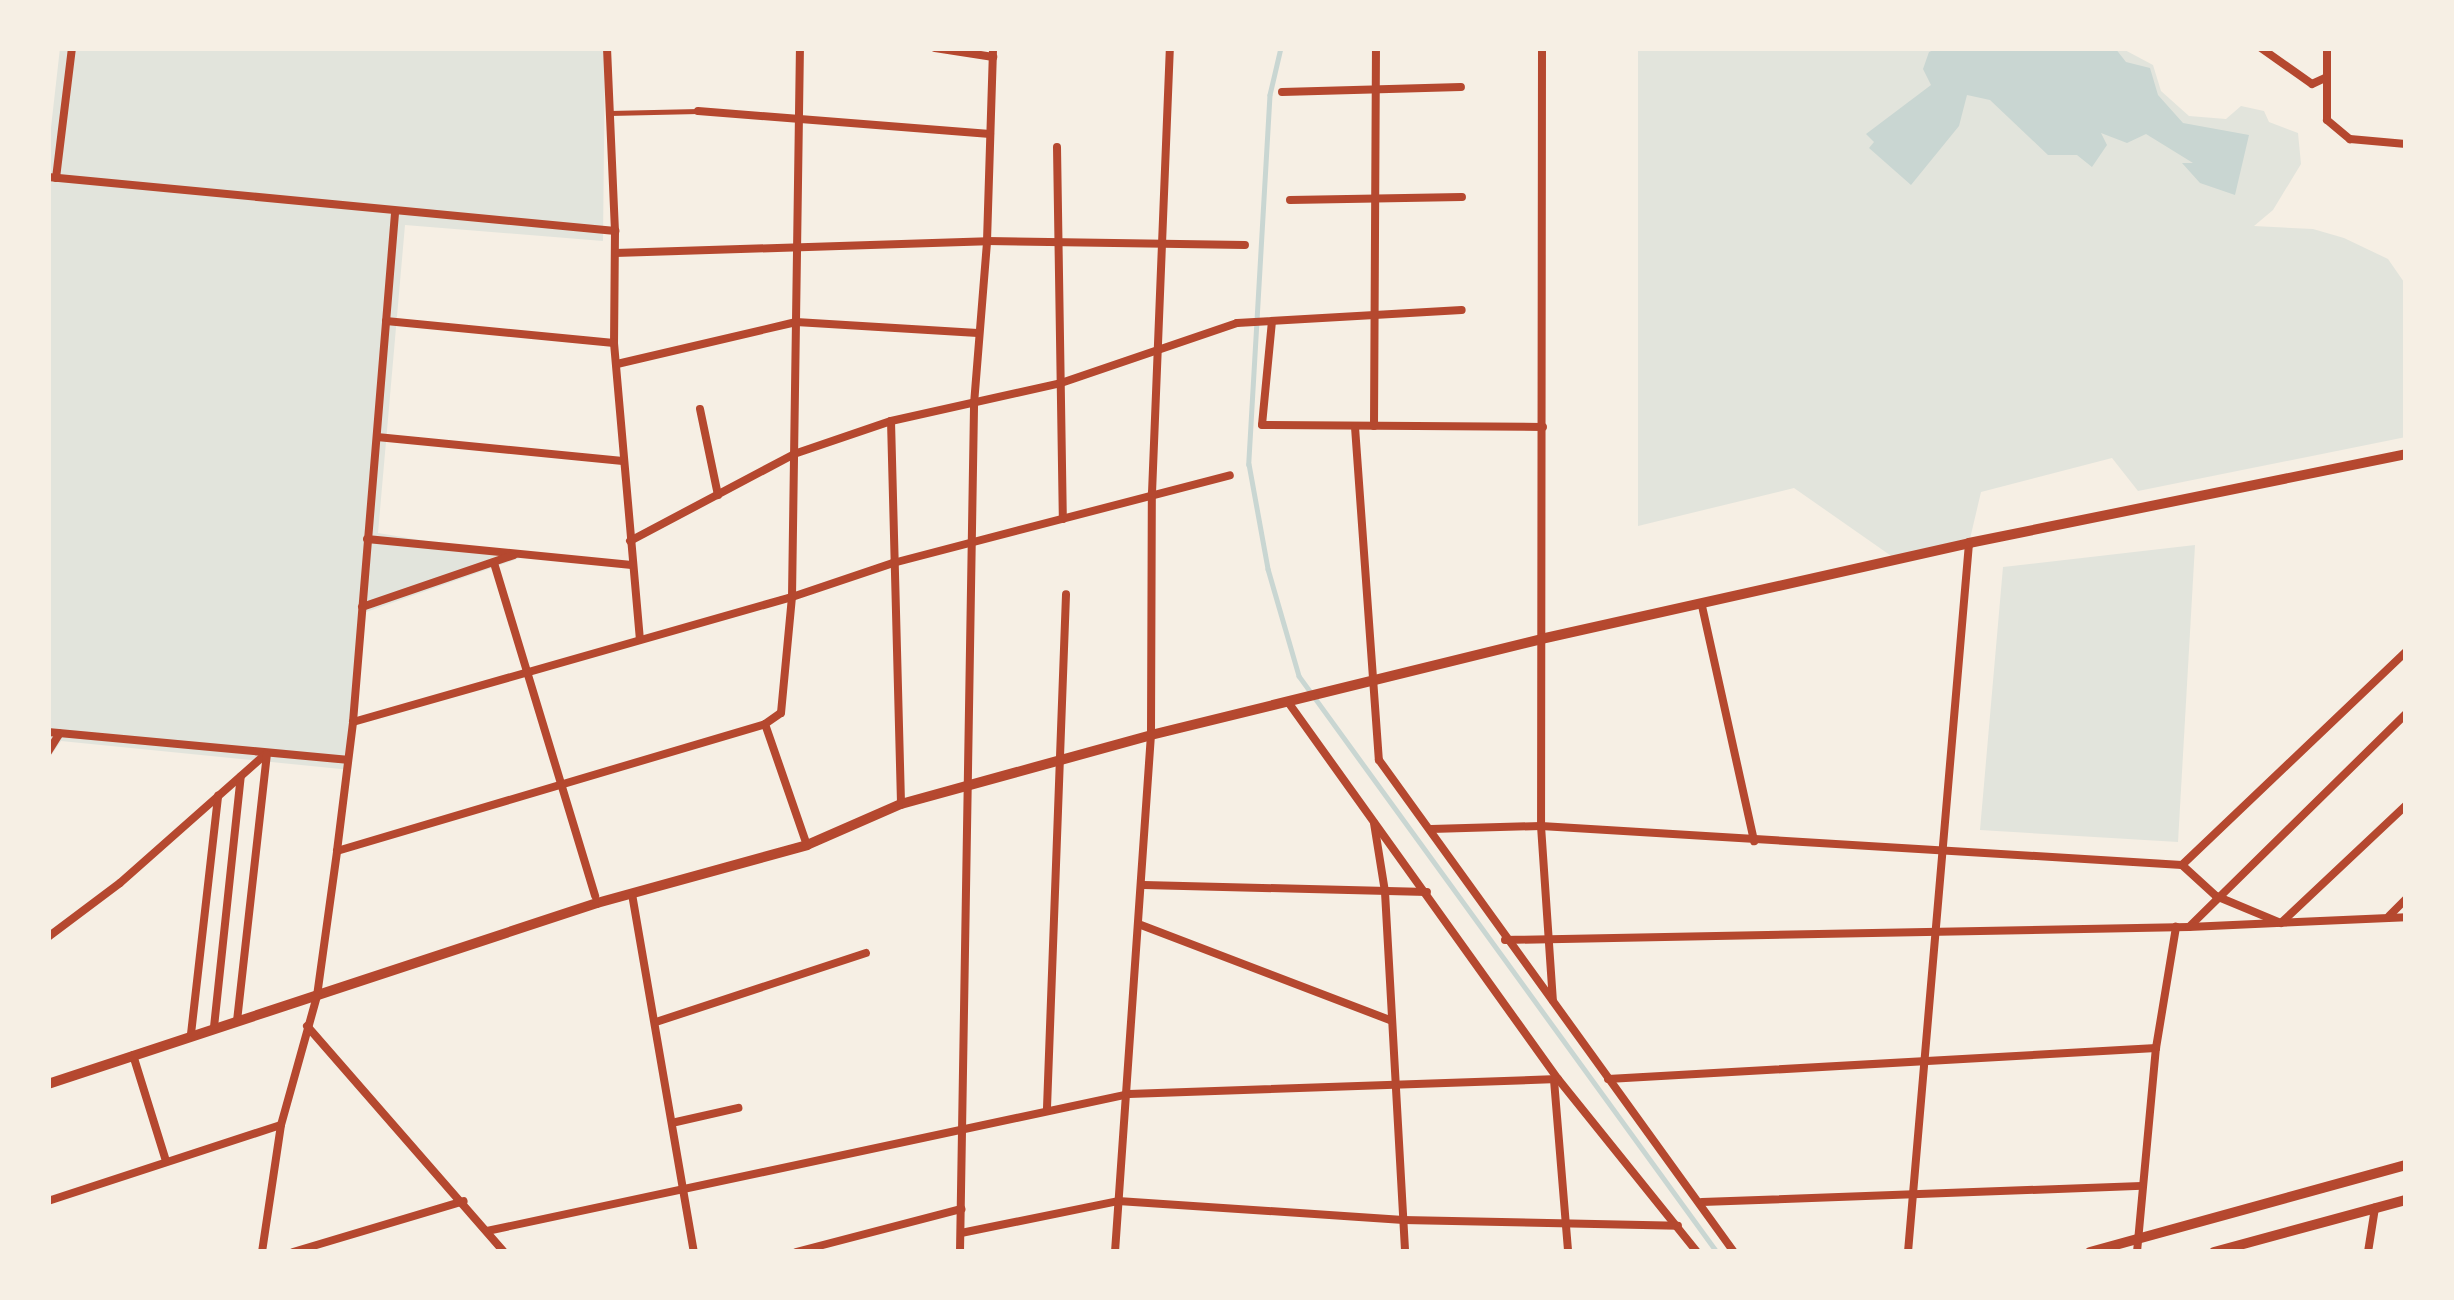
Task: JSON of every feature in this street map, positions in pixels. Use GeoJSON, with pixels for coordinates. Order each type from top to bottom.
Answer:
{"type":"FeatureCollection","features":[{"type":"Feature","properties":{"kind":"main road"},"geometry":{"type":"LineString","coordinates":[[48,1084],[632,894],[807,845],[901,803],[1151,735],[1541,638],[1702,606],[1969,543],[2406,454]]}},
{"type":"Feature","properties":{"kind":"main road"},"geometry":{"type":"LineString","coordinates":[[2090,1252],[2406,1166]]}},
{"type":"Feature","properties":{"kind":"main road"},"geometry":{"type":"LineString","coordinates":[[2213,1252],[2406,1200]]}},
{"type":"Feature","properties":{"kind":"street"},"geometry":{"type":"LineString","coordinates":[[72,48],[52,178],[616,231]]}},
{"type":"Feature","properties":{"kind":"street"},"geometry":{"type":"LineString","coordinates":[[607,48],[616,231],[614,343],[640,638]]}},
{"type":"Feature","properties":{"kind":"street"},"geometry":{"type":"LineString","coordinates":[[337,851],[765,724],[781,713],[792,597],[795,118],[800,48]]}},
{"type":"Feature","properties":{"kind":"street"},"geometry":{"type":"LineString","coordinates":[[935,48],[993,53],[987,241],[974,404],[960,1252]]}},
{"type":"Feature","properties":{"kind":"street"},"geometry":{"type":"LineString","coordinates":[[1115,1252],[1151,735],[1152,493],[1170,48]]}},
{"type":"Feature","properties":{"kind":"street"},"geometry":{"type":"LineString","coordinates":[[1374,426],[1376,48]]}},
{"type":"Feature","properties":{"kind":"street"},"geometry":{"type":"LineString","coordinates":[[1542,48],[1541,826],[1553,1001]]}},
{"type":"Feature","properties":{"kind":"street"},"geometry":{"type":"LineString","coordinates":[[2261,48],[2312,84],[2325,78]]}},
{"type":"Feature","properties":{"kind":"street"},"geometry":{"type":"LineString","coordinates":[[2327,48],[2326,120],[2350,140],[2406,144]]}},
{"type":"Feature","properties":{"kind":"street"},"geometry":{"type":"LineString","coordinates":[[1282,92],[1460,87]]}},
{"type":"Feature","properties":{"kind":"street"},"geometry":{"type":"LineString","coordinates":[[609,113],[698,111],[990,134]]}},
{"type":"Feature","properties":{"kind":"street"},"geometry":{"type":"LineString","coordinates":[[1058,147],[1063,519]]}},
{"type":"Feature","properties":{"kind":"street"},"geometry":{"type":"LineString","coordinates":[[1290,200],[1462,197]]}},
{"type":"Feature","properties":{"kind":"street"},"geometry":{"type":"LineString","coordinates":[[262,1252],[281,1125],[317,996],[337,851],[353,722],[395,213]]}},
{"type":"Feature","properties":{"kind":"street"},"geometry":{"type":"LineString","coordinates":[[615,253],[987,241],[1245,244]]}},
{"type":"Feature","properties":{"kind":"street"},"geometry":{"type":"LineString","coordinates":[[630,541],[794,454],[891,421],[1061,383],[1242,322],[1462,310]]}},
{"type":"Feature","properties":{"kind":"street"},"geometry":{"type":"LineString","coordinates":[[386,321],[614,343]]}},
{"type":"Feature","properties":{"kind":"street"},"geometry":{"type":"LineString","coordinates":[[617,364],[796,322],[978,333]]}},
{"type":"Feature","properties":{"kind":"street"},"geometry":{"type":"LineString","coordinates":[[1270,322],[1262,425],[1543,427]]}},
{"type":"Feature","properties":{"kind":"street"},"geometry":{"type":"LineString","coordinates":[[700,409],[718,495]]}},
{"type":"Feature","properties":{"kind":"street"},"geometry":{"type":"LineString","coordinates":[[891,421],[901,803]]}},
{"type":"Feature","properties":{"kind":"street"},"geometry":{"type":"LineString","coordinates":[[1355,427],[1376,679],[1373,731],[1379,760],[1734,1252]]}},
{"type":"Feature","properties":{"kind":"street"},"geometry":{"type":"LineString","coordinates":[[377,437],[623,461]]}},
{"type":"Feature","properties":{"kind":"street"},"geometry":{"type":"LineString","coordinates":[[353,722],[792,597],[893,563],[1230,475]]}},
{"type":"Feature","properties":{"kind":"street"},"geometry":{"type":"LineString","coordinates":[[367,539],[632,565]]}},
{"type":"Feature","properties":{"kind":"street"},"geometry":{"type":"LineString","coordinates":[[1908,1252],[1969,543]]}},
{"type":"Feature","properties":{"kind":"street"},"geometry":{"type":"LineString","coordinates":[[362,607],[516,554]]}},
{"type":"Feature","properties":{"kind":"street"},"geometry":{"type":"LineString","coordinates":[[494,563],[595,896]]}},
{"type":"Feature","properties":{"kind":"street"},"geometry":{"type":"LineString","coordinates":[[1047,1108],[1066,595]]}},
{"type":"Feature","properties":{"kind":"street"},"geometry":{"type":"LineString","coordinates":[[1702,606],[1754,841]]}},
{"type":"Feature","properties":{"kind":"street"},"geometry":{"type":"LineString","coordinates":[[2182,866],[2406,652]]}},
{"type":"Feature","properties":{"kind":"street"},"geometry":{"type":"LineString","coordinates":[[1288,702],[1556,1079],[1696,1252]]}},
{"type":"Feature","properties":{"kind":"street"},"geometry":{"type":"LineString","coordinates":[[2189,927],[2406,713]]}},
{"type":"Feature","properties":{"kind":"street"},"geometry":{"type":"LineString","coordinates":[[765,724],[807,845]]}},
{"type":"Feature","properties":{"kind":"street"},"geometry":{"type":"LineString","coordinates":[[48,732],[347,760]]}},
{"type":"Feature","properties":{"kind":"street"},"geometry":{"type":"LineString","coordinates":[[48,752],[60,734]]}},
{"type":"Feature","properties":{"kind":"street"},"geometry":{"type":"LineString","coordinates":[[48,937],[120,883],[267,753]]}},
{"type":"Feature","properties":{"kind":"street"},"geometry":{"type":"LineString","coordinates":[[237,1021],[267,753]]}},
{"type":"Feature","properties":{"kind":"street"},"geometry":{"type":"LineString","coordinates":[[214,1027],[242,774]]}},
{"type":"Feature","properties":{"kind":"street"},"geometry":{"type":"LineString","coordinates":[[191,1034],[218,794]]}},
{"type":"Feature","properties":{"kind":"street"},"geometry":{"type":"LineString","coordinates":[[2282,923],[2406,805]]}},
{"type":"Feature","properties":{"kind":"street"},"geometry":{"type":"LineString","coordinates":[[1373,820],[1385,892],[1405,1252]]}},
{"type":"Feature","properties":{"kind":"street"},"geometry":{"type":"LineString","coordinates":[[1430,829],[1541,826],[2182,866],[2216,896],[2282,923]]}},
{"type":"Feature","properties":{"kind":"street"},"geometry":{"type":"LineString","coordinates":[[1144,885],[1427,892]]}},
{"type":"Feature","properties":{"kind":"street"},"geometry":{"type":"LineString","coordinates":[[632,894],[676,1122],[694,1252]]}},
{"type":"Feature","properties":{"kind":"street"},"geometry":{"type":"LineString","coordinates":[[2387,917],[2406,899]]}},
{"type":"Feature","properties":{"kind":"street"},"geometry":{"type":"LineString","coordinates":[[1505,940],[2189,927],[2406,916]]}},
{"type":"Feature","properties":{"kind":"street"},"geometry":{"type":"LineString","coordinates":[[1141,925],[1390,1020]]}},
{"type":"Feature","properties":{"kind":"street"},"geometry":{"type":"LineString","coordinates":[[2137,1252],[2156,1048],[2176,927]]}},
{"type":"Feature","properties":{"kind":"street"},"geometry":{"type":"LineString","coordinates":[[656,1022],[866,953]]}},
{"type":"Feature","properties":{"kind":"street"},"geometry":{"type":"LineString","coordinates":[[306,1025],[504,1252]]}},
{"type":"Feature","properties":{"kind":"street"},"geometry":{"type":"LineString","coordinates":[[1608,1078],[2156,1048]]}},
{"type":"Feature","properties":{"kind":"street"},"geometry":{"type":"LineString","coordinates":[[132,1054],[166,1161]]}},
{"type":"Feature","properties":{"kind":"street"},"geometry":{"type":"LineString","coordinates":[[487,1231],[683,1185],[1129,1094],[1556,1079]]}},
{"type":"Feature","properties":{"kind":"street"},"geometry":{"type":"LineString","coordinates":[[1556,1079],[1568,1252]]}},
{"type":"Feature","properties":{"kind":"street"},"geometry":{"type":"LineString","coordinates":[[676,1122],[738,1108]]}},
{"type":"Feature","properties":{"kind":"street"},"geometry":{"type":"LineString","coordinates":[[48,1201],[281,1125]]}},
{"type":"Feature","properties":{"kind":"street"},"geometry":{"type":"LineString","coordinates":[[1700,1202],[2142,1186]]}},
{"type":"Feature","properties":{"kind":"street"},"geometry":{"type":"LineString","coordinates":[[293,1252],[464,1201]]}},
{"type":"Feature","properties":{"kind":"street"},"geometry":{"type":"LineString","coordinates":[[961,1233],[1118,1201],[1402,1220],[1678,1226]]}},
{"type":"Feature","properties":{"kind":"street"},"geometry":{"type":"LineString","coordinates":[[2368,1252],[2375,1208]]}},
{"type":"Feature","properties":{"kind":"street"},"geometry":{"type":"LineString","coordinates":[[796,1252],[961,1209]]}},
{"type":"Feature","properties":{"kind":"shaded area"},"geometry":{"type":"Polygon","coordinates":[[[60,48],[605,48],[603,241],[405,225],[378,533],[523,557],[366,612],[351,770],[61,741],[48,760],[48,154],[60,48]]]}},
{"type":"Feature","properties":{"kind":"shaded area"},"geometry":{"type":"Polygon","coordinates":[[[1638,48],[2121,48],[2153,65],[2161,91],[2189,116],[2226,119],[2241,106],[2264,111],[2269,122],[2298,133],[2301,164],[2273,210],[2254,226],[2313,229],[2344,238],[2388,259],[2406,285],[2406,437],[2138,491],[2112,458],[1981,492],[1969,543],[1897,560],[1794,488],[1638,526],[1638,48]]]}},
{"type":"Feature","properties":{"kind":"shaded area"},"geometry":{"type":"Polygon","coordinates":[[[1939,48],[2115,48],[2126,62],[2150,68],[2158,95],[2183,123],[2249,135],[2235,195],[2200,183],[2182,163],[2193,163],[2146,134],[2127,143],[2101,133],[2107,145],[2092,167],[2077,155],[2048,155],[1990,100],[1967,95],[1959,126],[1911,185],[1869,148],[1874,142],[1866,134],[1931,85],[1923,69],[1929,52],[1939,48]]]}},
{"type":"Feature","properties":{"kind":"shaded area"},"geometry":{"type":"Polygon","coordinates":[[[2195,545],[2178,842],[1980,830],[2003,567],[2195,545]]]}},
{"type":"Feature","properties":{"kind":"waterway"},"geometry":{"type":"LineString","coordinates":[[1281,48],[1270,95],[1249,464],[1268,569],[1299,676],[1717,1252]]}}]}
